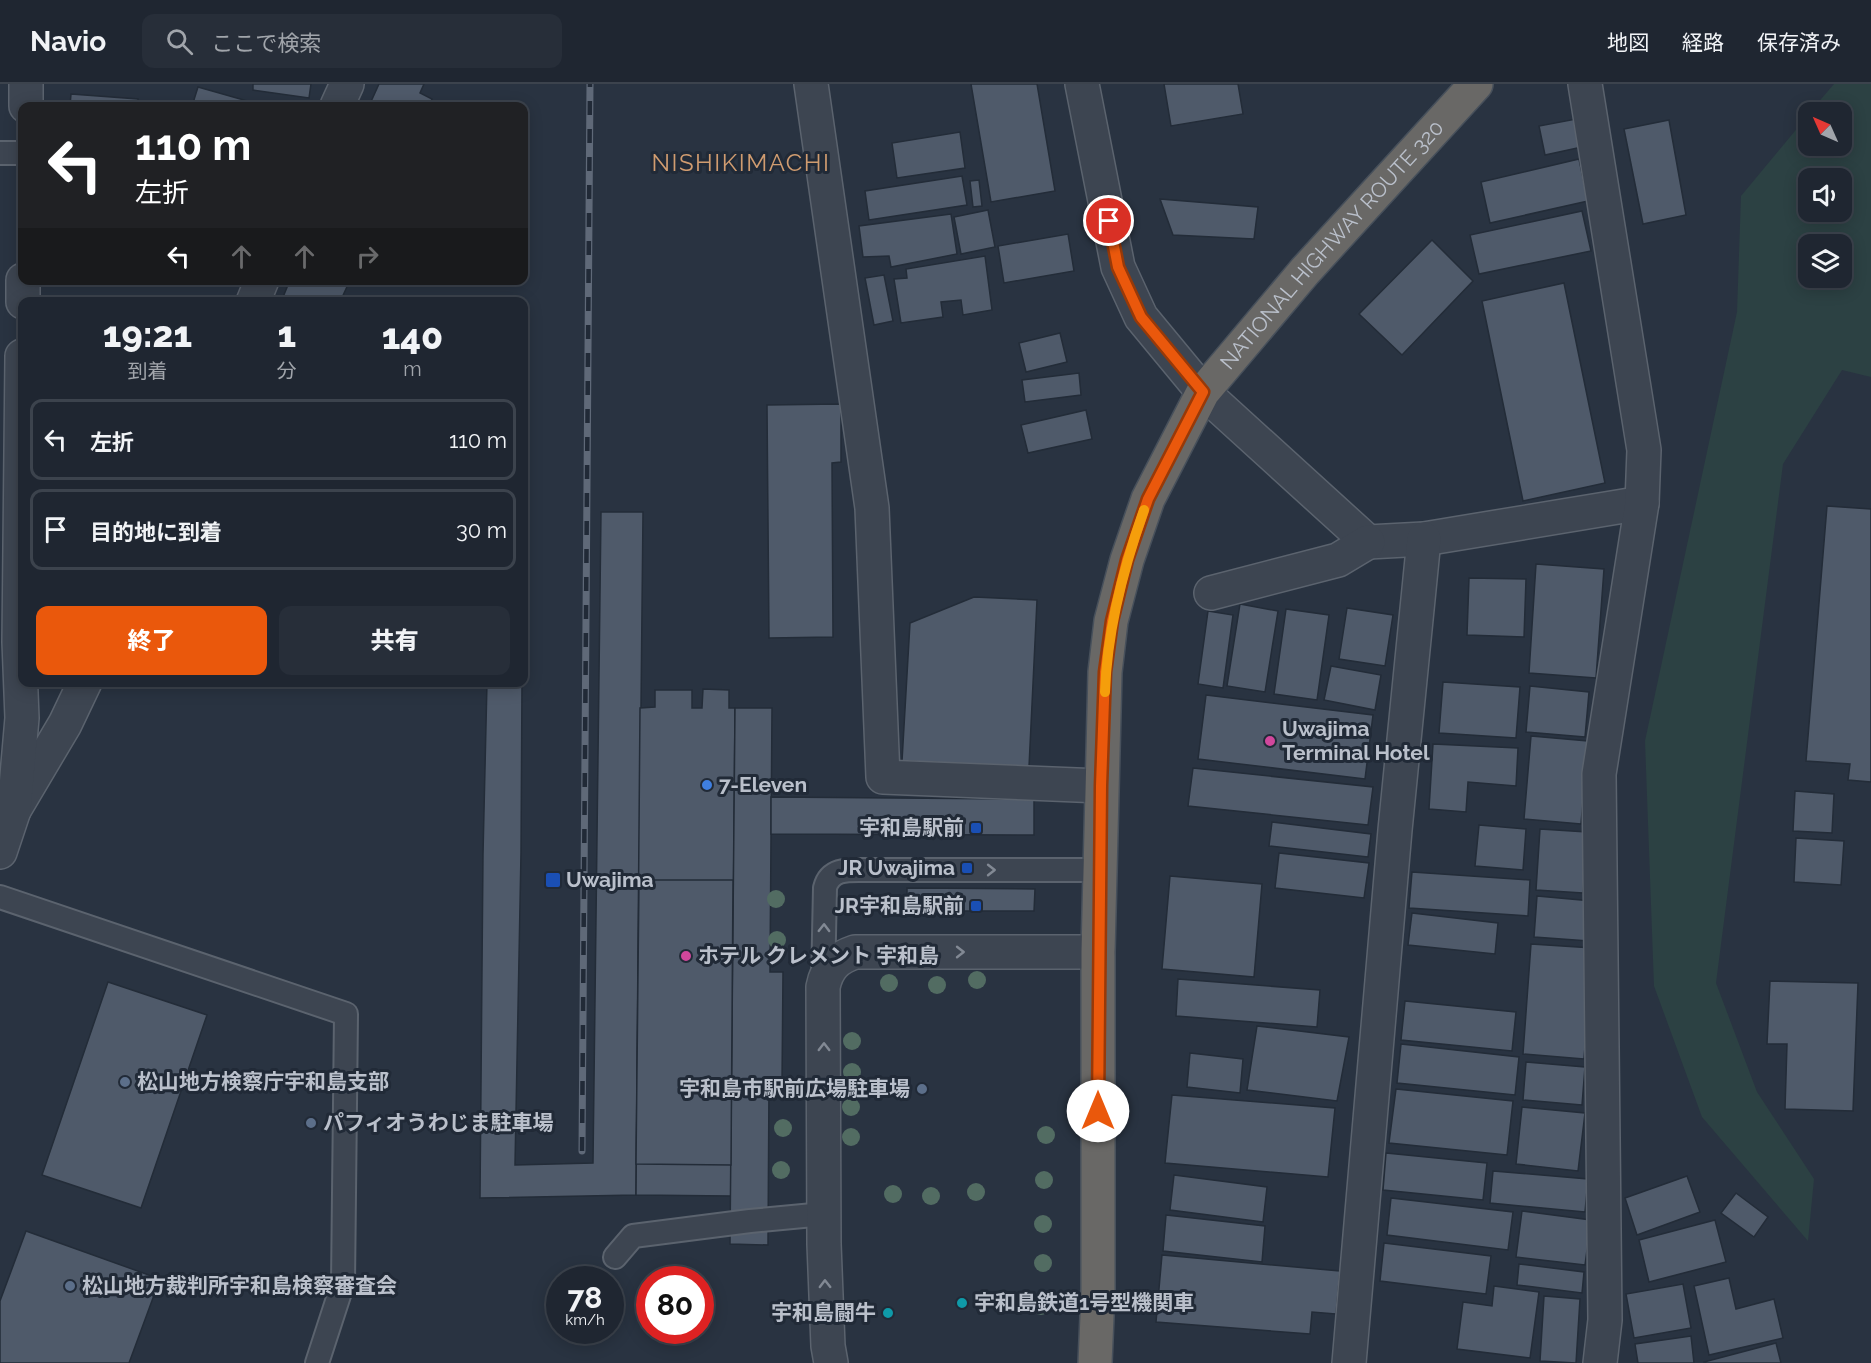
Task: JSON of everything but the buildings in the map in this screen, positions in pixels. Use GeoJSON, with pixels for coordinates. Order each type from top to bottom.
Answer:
{"type":"FeatureCollection","features":[{"type":"Feature","properties":{"kind":"highway","name":"NATIONAL HIGHWAY ROUTE 320"},"geometry":{"type":"LineString","coordinates":[[1095,1363],[1098,1293],[1098,952],[1105,672],[1112,621],[1124,570],[1148,499],[1203,392],[1305,271],[1476,84]]}},
{"type":"Feature","properties":{"kind":"street"},"geometry":{"type":"LineString","coordinates":[[26,84],[26,102]]}},
{"type":"Feature","properties":{"kind":"street"},"geometry":{"type":"LineString","coordinates":[[340,102],[347,84]]}},
{"type":"Feature","properties":{"kind":"street"},"geometry":{"type":"LineString","coordinates":[[811,84],[872,508],[883,777],[1101,786]]}},
{"type":"Feature","properties":{"kind":"street"},"geometry":{"type":"LineString","coordinates":[[1082,84],[1118,267],[1141,317],[1203,392],[1368,542]]}},
{"type":"Feature","properties":{"kind":"street"},"geometry":{"type":"LineString","coordinates":[[1585,84],[1644,450],[1642,504],[1599,774],[1605,1320],[1600,1363]]}},
{"type":"Feature","properties":{"kind":"street"},"geometry":{"type":"LineString","coordinates":[[18,499],[14,642],[18,680]]}},
{"type":"Feature","properties":{"kind":"street"},"geometry":{"type":"LineString","coordinates":[[1211,594],[1338,560],[1368,542],[1424,539],[1642,504]]}},
{"type":"Feature","properties":{"kind":"street"},"geometry":{"type":"LineString","coordinates":[[1350,1363],[1395,830],[1424,539]]}},
{"type":"Feature","properties":{"kind":"street"},"geometry":{"type":"LineString","coordinates":[[14,810],[22,718],[19,687]]}},
{"type":"Feature","properties":{"kind":"street"},"geometry":{"type":"LineString","coordinates":[[0,852],[14,810],[65,724],[83,687]]}},
{"type":"Feature","properties":{"kind":"street"},"geometry":{"type":"LineString","coordinates":[[831,1363],[825,1308],[823,987],[826,974],[842,956],[855,952],[1098,952]]}},
{"type":"Feature","properties":{"kind":"lane"},"geometry":{"type":"LineString","coordinates":[[0,153],[18,153]]}},
{"type":"Feature","properties":{"kind":"lane"},"geometry":{"type":"LineString","coordinates":[[823,987],[825,888],[826,881],[837,872],[1100,870]]}},
{"type":"Feature","properties":{"kind":"lane"},"geometry":{"type":"LineString","coordinates":[[0,897],[346,1014],[343,1283],[317,1363]]}},
{"type":"Feature","properties":{"kind":"lane"},"geometry":{"type":"LineString","coordinates":[[615,1257],[633,1236],[824,1214]]}},
{"type":"Feature","properties":{"kind":"green space"},"geometry":{"type":"Polygon","coordinates":[[[1834,84],[1871,84],[1871,377],[1842,370],[1783,464],[1716,983],[1757,1092],[1814,1179],[1808,1241],[1702,1117],[1654,986],[1645,741],[1737,312],[1741,196],[1798,127],[1798,156],[1852,156],[1852,102],[1819,102],[1834,84]]]}},
{"type":"Feature","properties":{"kind":"railway"},"geometry":{"type":"LineString","coordinates":[[582,1151],[590,84]]}},
{"type":"Feature","properties":{"kind":"slow traffic"},"geometry":{"type":"LineString","coordinates":[[1105,692],[1105,672],[1112,621],[1127,560],[1144,510]]}},
{"type":"Feature","properties":{"kind":"place","name":"Uwajima Terminal Hotel"},"geometry":{"type":"Point","coordinates":[1270,741]}},
{"type":"Feature","properties":{"kind":"place","name":"7-Eleven"},"geometry":{"type":"Point","coordinates":[707,785]}},
{"type":"Feature","properties":{"kind":"place","name":"宇和島駅前"},"geometry":{"type":"Point","coordinates":[976,828]}},
{"type":"Feature","properties":{"kind":"place","name":"JR Uwajima"},"geometry":{"type":"Point","coordinates":[967,868]}},
{"type":"Feature","properties":{"kind":"place","name":"Uwajima"},"geometry":{"type":"Point","coordinates":[553,880]}},
{"type":"Feature","properties":{"kind":"place","name":"JR宇和島駅前"},"geometry":{"type":"Point","coordinates":[976,906]}},
{"type":"Feature","properties":{"kind":"place","name":"ホテル クレメント 宇和島"},"geometry":{"type":"Point","coordinates":[686,956]}},
{"type":"Feature","properties":{"kind":"place","name":"松山地方検察庁宇和島支部"},"geometry":{"type":"Point","coordinates":[125,1082]}},
{"type":"Feature","properties":{"kind":"place","name":"宇和島市駅前広場駐車場"},"geometry":{"type":"Point","coordinates":[922,1089]}},
{"type":"Feature","properties":{"kind":"place","name":"パフィオうわじま駐車場"},"geometry":{"type":"Point","coordinates":[311,1123]}},
{"type":"Feature","properties":{"kind":"place","name":"松山地方裁判所宇和島検察審査会"},"geometry":{"type":"Point","coordinates":[70,1286]}},
{"type":"Feature","properties":{"kind":"place","name":"宇和島鉄道1号型機関車"},"geometry":{"type":"Point","coordinates":[962,1303]}},
{"type":"Feature","properties":{"kind":"place","name":"宇和島闘牛"},"geometry":{"type":"Point","coordinates":[888,1313]}},
{"type":"Feature","properties":{"kind":"district","name":"NISHIKIMACHI"},"geometry":{"type":"Point","coordinates":[741,163]}},
{"type":"Feature","properties":{"kind":"route"},"geometry":{"type":"LineString","coordinates":[[1098,1111],[1101,786],[1105,672],[1112,621],[1127,560],[1148,499],[1203,392],[1141,317],[1118,267],[1109,221]]}}]}
